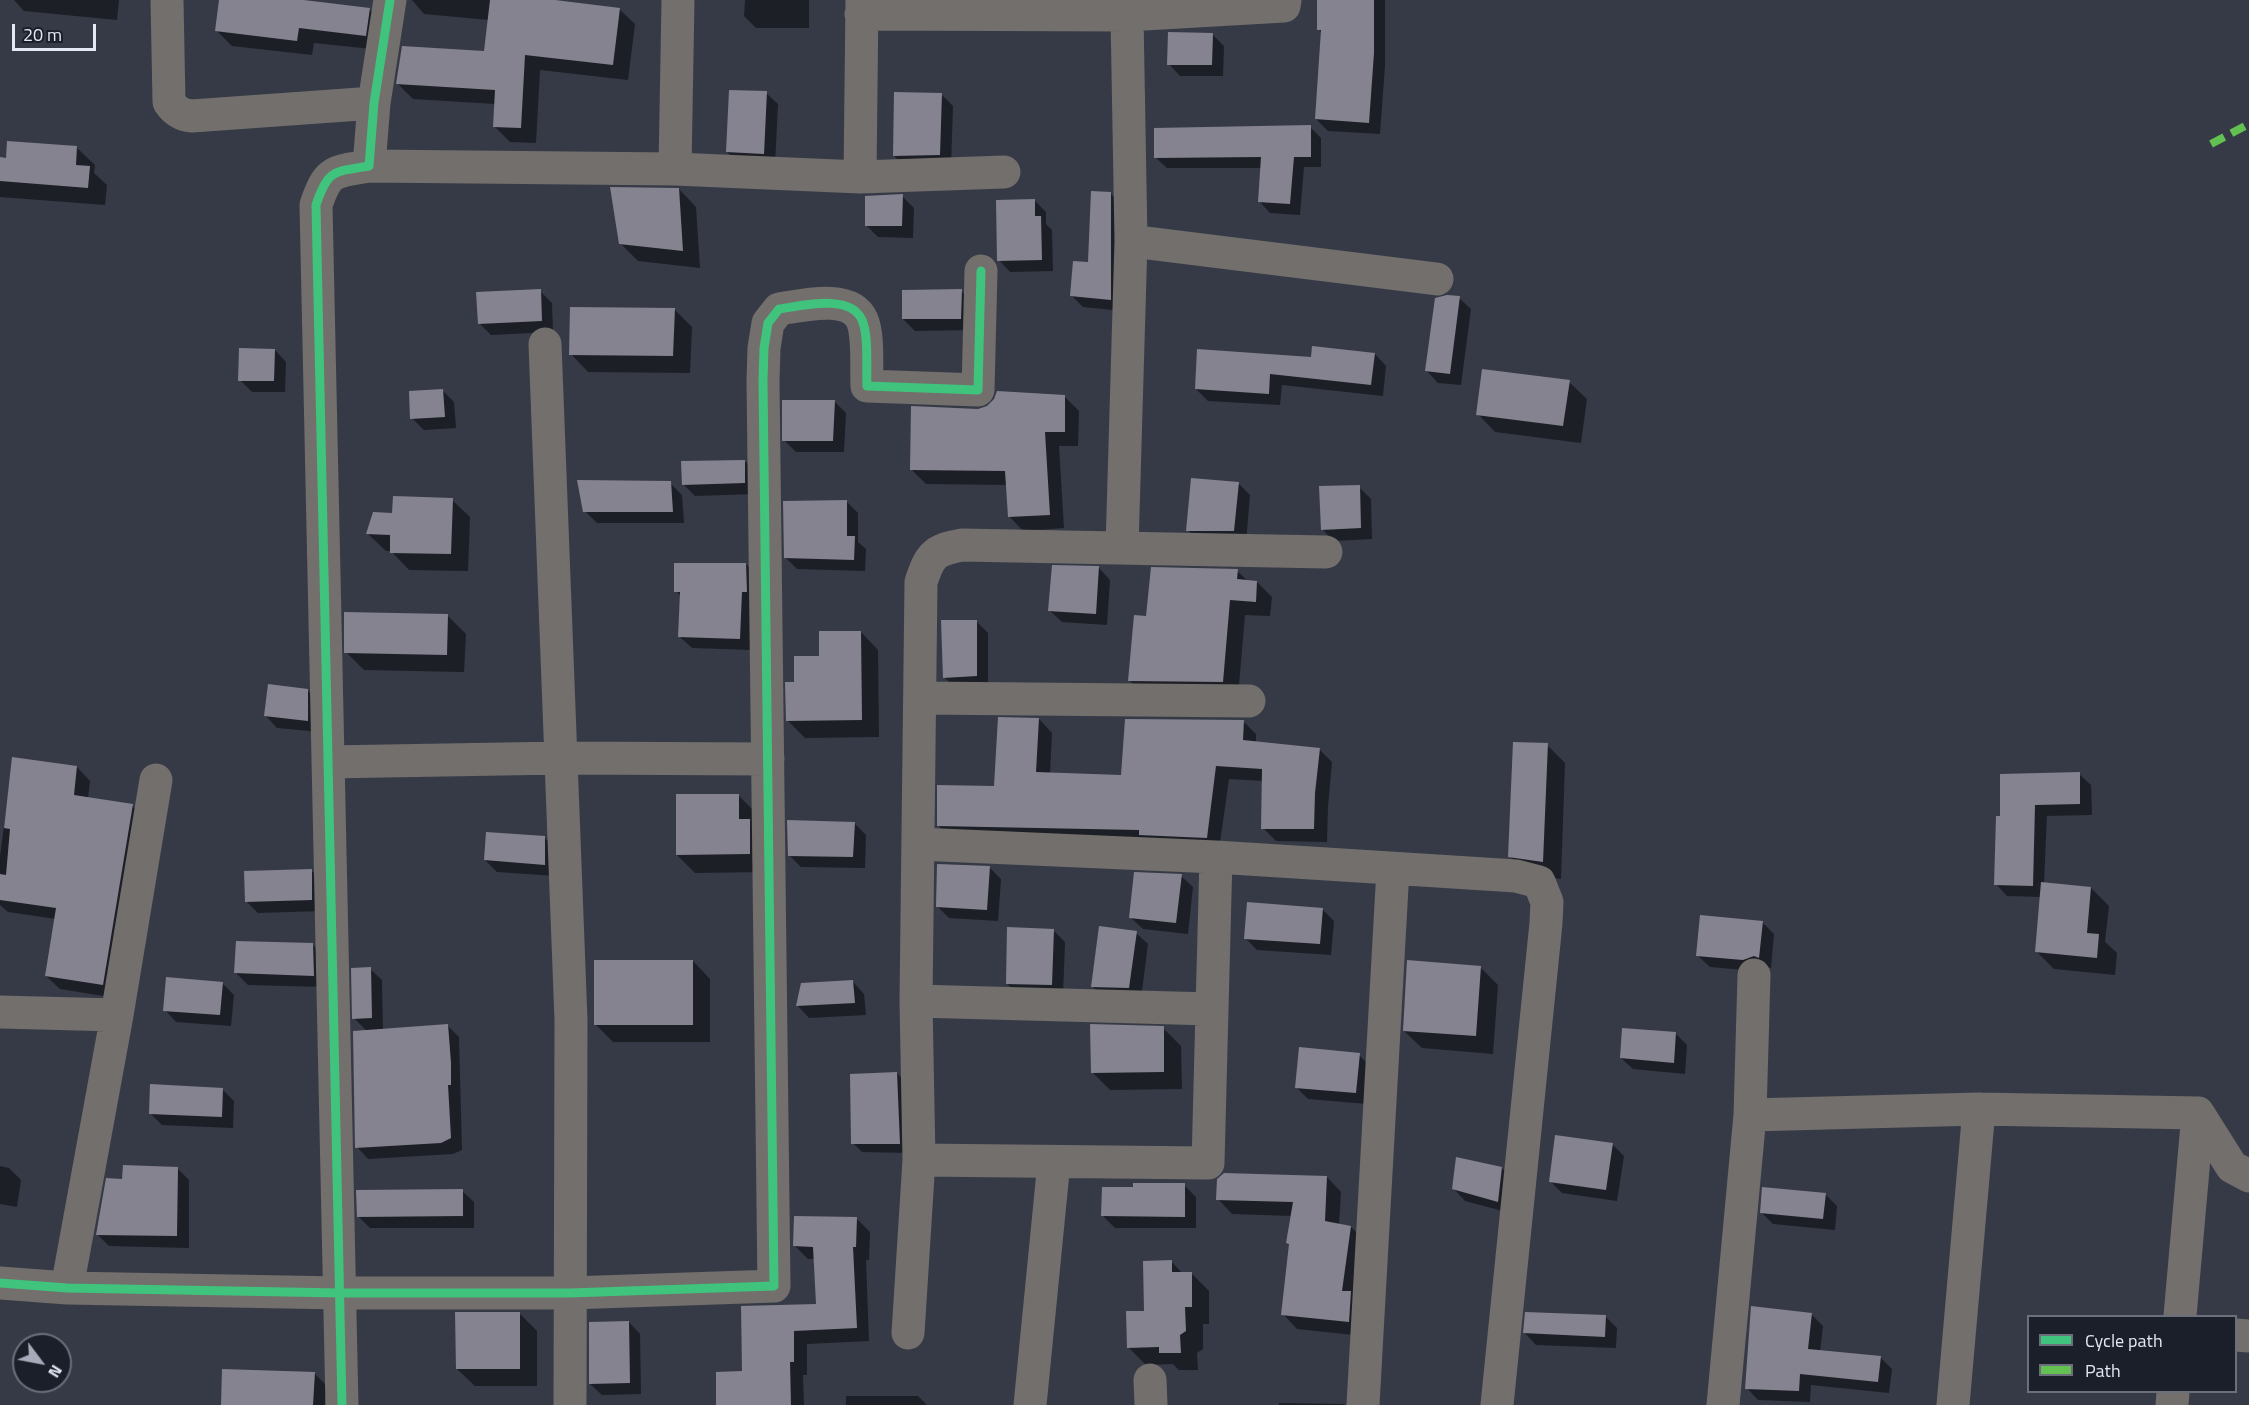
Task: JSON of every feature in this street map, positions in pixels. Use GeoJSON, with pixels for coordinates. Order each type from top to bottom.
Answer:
{"type":"FeatureCollection","features":[{"type":"Feature","properties":{"kind":"street"},"geometry":{"type":"LineString","coordinates":[[167,0],[169,102],[174,110],[183,115],[374,103]]}},
{"type":"Feature","properties":{"kind":"street"},"geometry":{"type":"LineString","coordinates":[[369,166],[374,103],[390,0]]}},
{"type":"Feature","properties":{"kind":"street"},"geometry":{"type":"LineString","coordinates":[[675,169],[678,0]]}},
{"type":"Feature","properties":{"kind":"street"},"geometry":{"type":"LineString","coordinates":[[860,177],[861,7],[1127,15],[1284,6],[1285,0]]}},
{"type":"Feature","properties":{"kind":"street"},"geometry":{"type":"LineString","coordinates":[[1122,548],[1131,241],[1127,15]]}},
{"type":"Feature","properties":{"kind":"street"},"geometry":{"type":"LineString","coordinates":[[342,1405],[316,206],[323,183],[338,171],[369,166],[675,169],[860,177],[1004,172]]}},
{"type":"Feature","properties":{"kind":"street"},"geometry":{"type":"LineString","coordinates":[[1131,241],[1437,279]]}},
{"type":"Feature","properties":{"kind":"street"},"geometry":{"type":"LineString","coordinates":[[0,1283],[67,1288],[341,1293],[570,1293],[774,1286],[763,381],[768,322],[778,309],[830,302],[850,308],[862,319],[867,386],[978,390],[981,271]]}},
{"type":"Feature","properties":{"kind":"street"},"geometry":{"type":"LineString","coordinates":[[546,344],[571,1020],[570,1405]]}},
{"type":"Feature","properties":{"kind":"street"},"geometry":{"type":"LineString","coordinates":[[908,1333],[919,1160],[916,1001],[921,582],[928,562],[943,548],[962,545],[1326,552]]}},
{"type":"Feature","properties":{"kind":"street"},"geometry":{"type":"LineString","coordinates":[[921,698],[1249,701]]}},
{"type":"Feature","properties":{"kind":"street"},"geometry":{"type":"LineString","coordinates":[[328,762],[561,758],[768,759]]}},
{"type":"Feature","properties":{"kind":"street"},"geometry":{"type":"LineString","coordinates":[[67,1288],[117,1015],[156,780]]}},
{"type":"Feature","properties":{"kind":"street"},"geometry":{"type":"LineString","coordinates":[[918,844],[1216,857],[1516,876],[1539,882],[1547,902],[1497,1405]]}},
{"type":"Feature","properties":{"kind":"street"},"geometry":{"type":"LineString","coordinates":[[919,1160],[1208,1163],[1216,857]]}},
{"type":"Feature","properties":{"kind":"street"},"geometry":{"type":"LineString","coordinates":[[1364,1405],[1393,869]]}},
{"type":"Feature","properties":{"kind":"street"},"geometry":{"type":"LineString","coordinates":[[1723,1405],[1750,1115],[1754,975]]}},
{"type":"Feature","properties":{"kind":"street"},"geometry":{"type":"LineString","coordinates":[[916,1001],[1212,1009]]}},
{"type":"Feature","properties":{"kind":"street"},"geometry":{"type":"LineString","coordinates":[[0,1012],[117,1015]]}},
{"type":"Feature","properties":{"kind":"street"},"geometry":{"type":"LineString","coordinates":[[1750,1115],[1979,1109],[2198,1113]]}},
{"type":"Feature","properties":{"kind":"street"},"geometry":{"type":"LineString","coordinates":[[1953,1405],[1979,1109]]}},
{"type":"Feature","properties":{"kind":"street"},"geometry":{"type":"LineString","coordinates":[[2198,1113],[2232,1167],[2249,1176]]}},
{"type":"Feature","properties":{"kind":"street"},"geometry":{"type":"LineString","coordinates":[[2180,1315],[2198,1113]]}},
{"type":"Feature","properties":{"kind":"street"},"geometry":{"type":"LineString","coordinates":[[1030,1405],[1054,1161]]}},
{"type":"Feature","properties":{"kind":"building"},"geometry":{"type":"Polygon","coordinates":[[[219,0],[304,0],[370,8],[366,36],[299,28],[297,41],[215,31],[219,0]]]}},
{"type":"Feature","properties":{"kind":"building"},"geometry":{"type":"Polygon","coordinates":[[[490,0],[555,0],[620,8],[613,65],[525,55],[521,128],[493,127],[495,90],[396,84],[402,46],[484,51],[490,0]]]}},
{"type":"Feature","properties":{"kind":"building"},"geometry":{"type":"Polygon","coordinates":[[[1317,0],[1374,0],[1374,53],[1369,123],[1315,119],[1321,30],[1317,30],[1317,0]]]}},
{"type":"Feature","properties":{"kind":"building"},"geometry":{"type":"Polygon","coordinates":[[[1168,32],[1213,33],[1212,65],[1167,65],[1168,32]]]}},
{"type":"Feature","properties":{"kind":"building"},"geometry":{"type":"Polygon","coordinates":[[[729,90],[767,91],[764,154],[726,152],[729,90]]]}},
{"type":"Feature","properties":{"kind":"building"},"geometry":{"type":"Polygon","coordinates":[[[894,92],[942,93],[940,155],[893,156],[894,92]]]}},
{"type":"Feature","properties":{"kind":"building"},"geometry":{"type":"Polygon","coordinates":[[[1311,125],[1311,157],[1294,157],[1290,204],[1258,202],[1261,157],[1154,158],[1154,128],[1311,125]]]}},
{"type":"Feature","properties":{"kind":"building"},"geometry":{"type":"Polygon","coordinates":[[[7,141],[77,146],[76,165],[90,166],[88,188],[0,181],[0,157],[6,158],[7,141]]]}},
{"type":"Feature","properties":{"kind":"building"},"geometry":{"type":"Polygon","coordinates":[[[610,187],[679,188],[683,251],[619,244],[610,187]]]}},
{"type":"Feature","properties":{"kind":"building"},"geometry":{"type":"Polygon","coordinates":[[[1091,191],[1111,192],[1111,300],[1070,296],[1073,261],[1088,262],[1091,191]]]}},
{"type":"Feature","properties":{"kind":"building"},"geometry":{"type":"Polygon","coordinates":[[[903,194],[902,226],[865,226],[865,196],[903,194]]]}},
{"type":"Feature","properties":{"kind":"building"},"geometry":{"type":"Polygon","coordinates":[[[1035,199],[1035,216],[1041,216],[1042,260],[997,261],[996,200],[1035,199]]]}},
{"type":"Feature","properties":{"kind":"building"},"geometry":{"type":"Polygon","coordinates":[[[541,289],[542,321],[478,324],[476,292],[541,289]]]}},
{"type":"Feature","properties":{"kind":"building"},"geometry":{"type":"Polygon","coordinates":[[[962,289],[961,319],[902,319],[902,290],[962,289]]]}},
{"type":"Feature","properties":{"kind":"building"},"geometry":{"type":"Polygon","coordinates":[[[1447,295],[1460,296],[1450,374],[1425,371],[1435,298],[1447,295]]]}},
{"type":"Feature","properties":{"kind":"building"},"geometry":{"type":"Polygon","coordinates":[[[570,307],[675,308],[673,356],[569,355],[570,307]]]}},
{"type":"Feature","properties":{"kind":"building"},"geometry":{"type":"Polygon","coordinates":[[[1312,346],[1375,353],[1371,385],[1270,374],[1269,394],[1195,389],[1197,349],[1311,357],[1312,346]]]}},
{"type":"Feature","properties":{"kind":"building"},"geometry":{"type":"Polygon","coordinates":[[[239,348],[275,349],[274,381],[238,381],[239,348]]]}},
{"type":"Feature","properties":{"kind":"building"},"geometry":{"type":"Polygon","coordinates":[[[1482,369],[1570,380],[1563,426],[1476,415],[1482,369]]]}},
{"type":"Feature","properties":{"kind":"building"},"geometry":{"type":"Polygon","coordinates":[[[443,389],[445,417],[410,419],[409,391],[443,389]]]}},
{"type":"Feature","properties":{"kind":"building"},"geometry":{"type":"Polygon","coordinates":[[[997,391],[1065,395],[1065,432],[1045,432],[1050,515],[1008,517],[1005,471],[910,470],[911,406],[978,409],[987,406],[994,399],[997,391]]]}},
{"type":"Feature","properties":{"kind":"building"},"geometry":{"type":"Polygon","coordinates":[[[782,400],[835,400],[833,441],[782,441],[782,400]]]}},
{"type":"Feature","properties":{"kind":"building"},"geometry":{"type":"Polygon","coordinates":[[[745,460],[745,483],[682,485],[681,461],[745,460]]]}},
{"type":"Feature","properties":{"kind":"building"},"geometry":{"type":"Polygon","coordinates":[[[1191,478],[1239,482],[1234,531],[1186,531],[1191,478]]]}},
{"type":"Feature","properties":{"kind":"building"},"geometry":{"type":"Polygon","coordinates":[[[577,480],[671,481],[673,512],[583,512],[577,480]]]}},
{"type":"Feature","properties":{"kind":"building"},"geometry":{"type":"Polygon","coordinates":[[[1360,485],[1361,528],[1321,530],[1319,486],[1360,485]]]}},
{"type":"Feature","properties":{"kind":"building"},"geometry":{"type":"Polygon","coordinates":[[[393,496],[453,498],[451,554],[390,553],[390,535],[366,534],[373,512],[392,513],[393,496]]]}},
{"type":"Feature","properties":{"kind":"building"},"geometry":{"type":"Polygon","coordinates":[[[847,500],[847,536],[855,536],[854,560],[784,558],[783,501],[847,500]]]}},
{"type":"Feature","properties":{"kind":"building"},"geometry":{"type":"Polygon","coordinates":[[[674,563],[746,563],[747,592],[742,592],[740,639],[678,637],[680,592],[674,592],[674,563]]]}},
{"type":"Feature","properties":{"kind":"building"},"geometry":{"type":"Polygon","coordinates":[[[1052,565],[1099,566],[1096,614],[1048,611],[1052,565]]]}},
{"type":"Feature","properties":{"kind":"building"},"geometry":{"type":"Polygon","coordinates":[[[1151,567],[1238,569],[1237,579],[1257,581],[1256,602],[1230,600],[1223,682],[1128,681],[1134,615],[1146,616],[1151,567]]]}},
{"type":"Feature","properties":{"kind":"building"},"geometry":{"type":"Polygon","coordinates":[[[344,612],[448,614],[447,655],[344,653],[344,612]]]}},
{"type":"Feature","properties":{"kind":"building"},"geometry":{"type":"Polygon","coordinates":[[[941,620],[977,620],[977,676],[943,678],[941,620]]]}},
{"type":"Feature","properties":{"kind":"building"},"geometry":{"type":"Polygon","coordinates":[[[819,631],[861,631],[862,720],[786,721],[785,682],[794,682],[794,656],[819,656],[819,631]]]}},
{"type":"Feature","properties":{"kind":"building"},"geometry":{"type":"Polygon","coordinates":[[[268,684],[308,689],[308,721],[264,716],[268,684]]]}},
{"type":"Feature","properties":{"kind":"building"},"geometry":{"type":"Polygon","coordinates":[[[998,717],[1039,718],[1036,772],[1121,775],[1125,719],[1244,720],[1243,740],[1320,748],[1314,829],[1261,829],[1262,769],[1216,766],[1207,838],[1139,835],[1139,830],[937,826],[937,785],[994,786],[998,717]]]}},
{"type":"Feature","properties":{"kind":"building"},"geometry":{"type":"Polygon","coordinates":[[[1513,742],[1548,743],[1543,862],[1508,857],[1513,742]]]}},
{"type":"Feature","properties":{"kind":"building"},"geometry":{"type":"Polygon","coordinates":[[[12,757],[77,766],[74,795],[133,804],[103,985],[45,976],[56,908],[0,900],[0,874],[6,875],[10,829],[4,828],[12,757]]]}},
{"type":"Feature","properties":{"kind":"building"},"geometry":{"type":"Polygon","coordinates":[[[2080,772],[2080,804],[2035,805],[2033,886],[1994,885],[1996,816],[2000,816],[2000,774],[2080,772]]]}},
{"type":"Feature","properties":{"kind":"building"},"geometry":{"type":"Polygon","coordinates":[[[676,794],[739,794],[739,819],[750,819],[750,854],[676,855],[676,794]]]}},
{"type":"Feature","properties":{"kind":"building"},"geometry":{"type":"Polygon","coordinates":[[[787,820],[855,822],[853,857],[788,856],[787,820]]]}},
{"type":"Feature","properties":{"kind":"building"},"geometry":{"type":"Polygon","coordinates":[[[486,832],[545,836],[545,865],[484,860],[486,832]]]}},
{"type":"Feature","properties":{"kind":"building"},"geometry":{"type":"Polygon","coordinates":[[[937,864],[990,866],[987,910],[936,907],[937,864]]]}},
{"type":"Feature","properties":{"kind":"building"},"geometry":{"type":"Polygon","coordinates":[[[312,869],[312,900],[245,902],[244,871],[312,869]]]}},
{"type":"Feature","properties":{"kind":"building"},"geometry":{"type":"Polygon","coordinates":[[[1134,872],[1182,874],[1176,923],[1129,918],[1134,872]]]}},
{"type":"Feature","properties":{"kind":"building"},"geometry":{"type":"Polygon","coordinates":[[[2041,882],[2091,887],[2087,933],[2099,934],[2097,958],[2035,952],[2041,882]]]}},
{"type":"Feature","properties":{"kind":"building"},"geometry":{"type":"Polygon","coordinates":[[[1247,902],[1323,908],[1320,944],[1244,939],[1247,902]]]}},
{"type":"Feature","properties":{"kind":"building"},"geometry":{"type":"Polygon","coordinates":[[[1700,915],[1763,921],[1759,958],[1754,956],[1743,960],[1696,956],[1700,915]]]}},
{"type":"Feature","properties":{"kind":"building"},"geometry":{"type":"Polygon","coordinates":[[[1099,926],[1137,931],[1129,988],[1091,987],[1099,926]]]}},
{"type":"Feature","properties":{"kind":"building"},"geometry":{"type":"Polygon","coordinates":[[[1007,927],[1054,929],[1052,985],[1006,984],[1007,927]]]}},
{"type":"Feature","properties":{"kind":"building"},"geometry":{"type":"Polygon","coordinates":[[[236,941],[313,943],[314,976],[234,973],[236,941]]]}},
{"type":"Feature","properties":{"kind":"building"},"geometry":{"type":"Polygon","coordinates":[[[594,960],[693,960],[693,1025],[594,1025],[594,960]]]}},
{"type":"Feature","properties":{"kind":"building"},"geometry":{"type":"Polygon","coordinates":[[[1407,960],[1481,966],[1476,1036],[1403,1031],[1407,960]]]}},
{"type":"Feature","properties":{"kind":"building"},"geometry":{"type":"Polygon","coordinates":[[[371,967],[372,1018],[352,1019],[351,968],[371,967]]]}},
{"type":"Feature","properties":{"kind":"building"},"geometry":{"type":"Polygon","coordinates":[[[166,977],[223,982],[220,1015],[163,1011],[166,977]]]}},
{"type":"Feature","properties":{"kind":"building"},"geometry":{"type":"Polygon","coordinates":[[[853,980],[855,1003],[796,1006],[801,983],[853,980]]]}},
{"type":"Feature","properties":{"kind":"building"},"geometry":{"type":"Polygon","coordinates":[[[448,1024],[451,1063],[451,1085],[448,1085],[451,1138],[441,1143],[355,1148],[353,1031],[448,1024]]]}},
{"type":"Feature","properties":{"kind":"building"},"geometry":{"type":"Polygon","coordinates":[[[1090,1024],[1164,1026],[1164,1072],[1091,1073],[1090,1024]]]}},
{"type":"Feature","properties":{"kind":"building"},"geometry":{"type":"Polygon","coordinates":[[[1622,1028],[1676,1032],[1674,1063],[1620,1058],[1622,1028]]]}},
{"type":"Feature","properties":{"kind":"building"},"geometry":{"type":"Polygon","coordinates":[[[1299,1047],[1360,1053],[1356,1093],[1295,1088],[1299,1047]]]}},
{"type":"Feature","properties":{"kind":"building"},"geometry":{"type":"Polygon","coordinates":[[[897,1072],[900,1144],[851,1144],[850,1074],[897,1072]]]}},
{"type":"Feature","properties":{"kind":"building"},"geometry":{"type":"Polygon","coordinates":[[[150,1084],[223,1088],[222,1117],[149,1114],[150,1084]]]}},
{"type":"Feature","properties":{"kind":"building"},"geometry":{"type":"Polygon","coordinates":[[[1555,1135],[1613,1143],[1606,1190],[1549,1182],[1555,1135]]]}},
{"type":"Feature","properties":{"kind":"building"},"geometry":{"type":"Polygon","coordinates":[[[1456,1157],[1502,1167],[1498,1202],[1452,1189],[1456,1157]]]}},
{"type":"Feature","properties":{"kind":"building"},"geometry":{"type":"Polygon","coordinates":[[[123,1165],[178,1167],[177,1236],[96,1235],[106,1178],[122,1179],[123,1165]]]}},
{"type":"Feature","properties":{"kind":"building"},"geometry":{"type":"Polygon","coordinates":[[[1224,1173],[1327,1176],[1325,1221],[1351,1226],[1342,1291],[1351,1291],[1349,1322],[1281,1315],[1289,1244],[1286,1243],[1293,1202],[1216,1200],[1217,1179],[1224,1173]]]}},
{"type":"Feature","properties":{"kind":"building"},"geometry":{"type":"Polygon","coordinates":[[[1133,1183],[1185,1183],[1185,1217],[1101,1216],[1102,1187],[1133,1187],[1133,1183]]]}},
{"type":"Feature","properties":{"kind":"building"},"geometry":{"type":"Polygon","coordinates":[[[1762,1187],[1826,1193],[1823,1219],[1760,1213],[1762,1187]]]}},
{"type":"Feature","properties":{"kind":"building"},"geometry":{"type":"Polygon","coordinates":[[[463,1189],[463,1216],[357,1217],[356,1190],[463,1189]]]}},
{"type":"Feature","properties":{"kind":"building"},"geometry":{"type":"Polygon","coordinates":[[[794,1216],[857,1217],[856,1247],[853,1247],[857,1328],[794,1331],[794,1362],[790,1362],[791,1405],[716,1405],[716,1372],[742,1371],[741,1306],[816,1304],[813,1247],[793,1246],[794,1216]]]}},
{"type":"Feature","properties":{"kind":"building"},"geometry":{"type":"Polygon","coordinates":[[[1172,1260],[1172,1272],[1192,1272],[1192,1307],[1185,1307],[1186,1331],[1180,1335],[1181,1353],[1159,1353],[1159,1347],[1127,1348],[1126,1311],[1144,1311],[1143,1261],[1172,1260]]]}},
{"type":"Feature","properties":{"kind":"building"},"geometry":{"type":"Polygon","coordinates":[[[1751,1306],[1812,1313],[1808,1349],[1881,1356],[1878,1382],[1800,1374],[1799,1391],[1745,1389],[1751,1306]]]}},
{"type":"Feature","properties":{"kind":"building"},"geometry":{"type":"Polygon","coordinates":[[[455,1312],[520,1312],[520,1369],[456,1369],[455,1312]]]}},
{"type":"Feature","properties":{"kind":"building"},"geometry":{"type":"Polygon","coordinates":[[[1525,1312],[1606,1315],[1605,1337],[1523,1333],[1525,1312]]]}},
{"type":"Feature","properties":{"kind":"building"},"geometry":{"type":"Polygon","coordinates":[[[629,1321],[630,1383],[589,1384],[589,1322],[629,1321]]]}},
{"type":"Feature","properties":{"kind":"building"},"geometry":{"type":"Polygon","coordinates":[[[222,1369],[315,1372],[313,1405],[221,1405],[222,1369]]]}},
{"type":"Feature","properties":{"kind":"marked path"},"geometry":{"type":"LineString","coordinates":[[2211,144],[2249,124]]}},
{"type":"Feature","properties":{"kind":"cycle path"},"geometry":{"type":"LineString","coordinates":[[342,1405],[316,205],[324,185],[334,174],[369,166],[374,103],[390,0]]}},
{"type":"Feature","properties":{"kind":"cycle path"},"geometry":{"type":"LineString","coordinates":[[0,1283],[67,1288],[341,1293],[570,1293],[774,1286],[763,381],[764,348],[768,323],[779,309],[824,303],[847,306],[856,312],[864,327],[867,386],[978,390],[981,271]]}}]}
